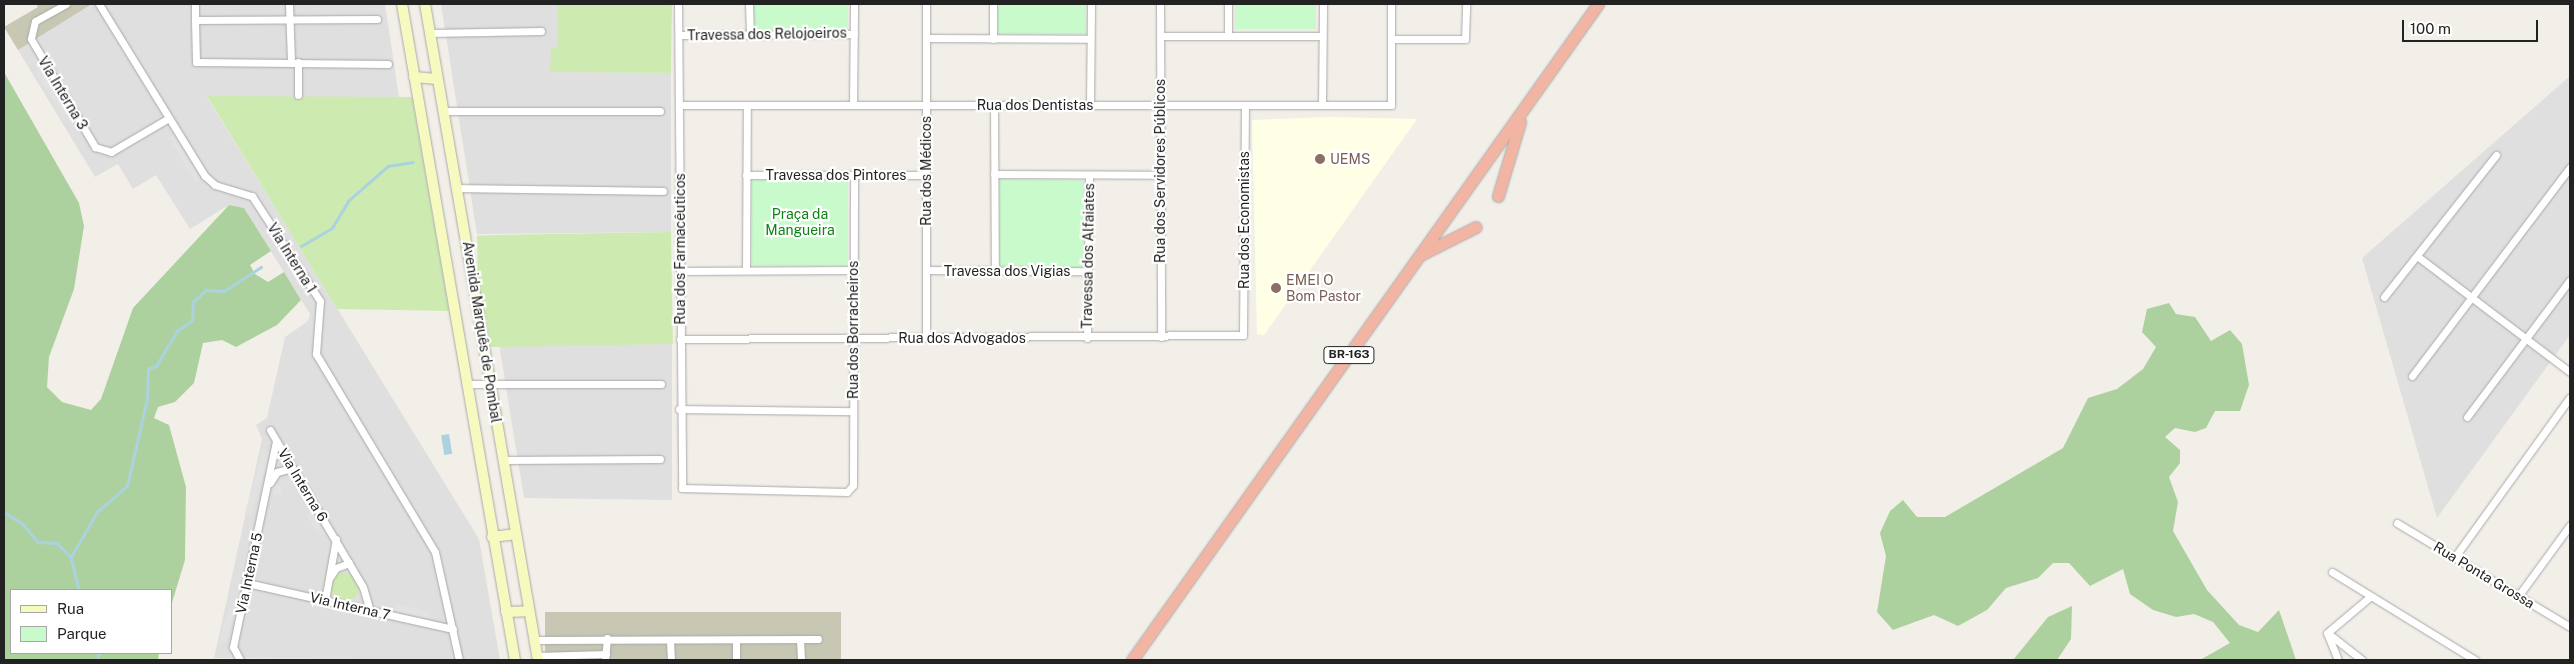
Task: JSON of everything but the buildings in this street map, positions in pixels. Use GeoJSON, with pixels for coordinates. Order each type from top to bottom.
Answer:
{"type":"FeatureCollection","features":[{"type":"Feature","properties":{"kind":"highway","name":"BR-163"},"geometry":{"type":"LineString","coordinates":[[1132,660],[1421,254],[1532,93],[1598,4]]}},
{"type":"Feature","properties":{"kind":"highway"},"geometry":{"type":"LineString","coordinates":[[1498,196],[1514,135],[1532,93]]}},
{"type":"Feature","properties":{"kind":"highway"},"geometry":{"type":"LineString","coordinates":[[1421,254],[1476,227]]}},
{"type":"Feature","properties":{"kind":"main road","name":"Avenida Marquês de Pombal"},"geometry":{"type":"LineString","coordinates":[[402,4],[469,384],[492,537],[515,660]]}},
{"type":"Feature","properties":{"kind":"main road","name":"Avenida Marquês de Pombal"},"geometry":{"type":"LineString","coordinates":[[425,4],[537,658]]}},
{"type":"Feature","properties":{"kind":"main road"},"geometry":{"type":"LineString","coordinates":[[414,77],[437,78]]}},
{"type":"Feature","properties":{"kind":"main road"},"geometry":{"type":"LineString","coordinates":[[492,537],[515,534]]}},
{"type":"Feature","properties":{"kind":"main road"},"geometry":{"type":"LineString","coordinates":[[506,612],[529,611]]}},
{"type":"Feature","properties":{"kind":"street","name":"Via Interna 3"},"geometry":{"type":"LineString","coordinates":[[66,4],[30,29],[31,38],[102,152],[110,152],[169,118]]}},
{"type":"Feature","properties":{"kind":"street","name":"Via Interna 1"},"geometry":{"type":"LineString","coordinates":[[99,4],[210,181],[257,202],[320,302],[316,354],[435,552],[459,660]]}},
{"type":"Feature","properties":{"kind":"street"},"geometry":{"type":"LineString","coordinates":[[195,4],[196,62],[388,64]]}},
{"type":"Feature","properties":{"kind":"street"},"geometry":{"type":"LineString","coordinates":[[289,4],[298,94]]}},
{"type":"Feature","properties":{"kind":"street","name":"Rua dos Farmacêuticos"},"geometry":{"type":"LineString","coordinates":[[678,4],[680,271],[678,482],[687,491],[847,492],[854,485]]}},
{"type":"Feature","properties":{"kind":"street"},"geometry":{"type":"LineString","coordinates":[[750,4],[750,35]]}},
{"type":"Feature","properties":{"kind":"street"},"geometry":{"type":"LineString","coordinates":[[853,106],[854,4]]}},
{"type":"Feature","properties":{"kind":"street","name":"Rua dos Médicos"},"geometry":{"type":"LineString","coordinates":[[926,4],[926,338]]}},
{"type":"Feature","properties":{"kind":"street"},"geometry":{"type":"LineString","coordinates":[[993,4],[993,39]]}},
{"type":"Feature","properties":{"kind":"street"},"geometry":{"type":"LineString","coordinates":[[1090,105],[1091,4]]}},
{"type":"Feature","properties":{"kind":"street","name":"Rua dos Servidores Públicos"},"geometry":{"type":"LineString","coordinates":[[1160,4],[1160,338]]}},
{"type":"Feature","properties":{"kind":"street"},"geometry":{"type":"LineString","coordinates":[[1228,4],[1228,36]]}},
{"type":"Feature","properties":{"kind":"street"},"geometry":{"type":"LineString","coordinates":[[1322,4],[1322,105]]}},
{"type":"Feature","properties":{"kind":"street"},"geometry":{"type":"LineString","coordinates":[[1391,4],[1391,39],[1465,39],[1466,4]]}},
{"type":"Feature","properties":{"kind":"street"},"geometry":{"type":"LineString","coordinates":[[195,20],[377,20]]}},
{"type":"Feature","properties":{"kind":"street"},"geometry":{"type":"LineString","coordinates":[[430,33],[541,31]]}},
{"type":"Feature","properties":{"kind":"street","name":"Travessa dos Relojoeiros"},"geometry":{"type":"LineString","coordinates":[[679,35],[854,34]]}},
{"type":"Feature","properties":{"kind":"street"},"geometry":{"type":"LineString","coordinates":[[1160,36],[1322,36]]}},
{"type":"Feature","properties":{"kind":"street"},"geometry":{"type":"LineString","coordinates":[[926,38],[1090,39]]}},
{"type":"Feature","properties":{"kind":"street","name":"Rua dos Dentistas"},"geometry":{"type":"LineString","coordinates":[[679,105],[1391,105],[1391,39]]}},
{"type":"Feature","properties":{"kind":"street"},"geometry":{"type":"LineString","coordinates":[[746,270],[747,105]]}},
{"type":"Feature","properties":{"kind":"street"},"geometry":{"type":"LineString","coordinates":[[994,105],[995,270]]}},
{"type":"Feature","properties":{"kind":"street","name":"Rua dos Economistas"},"geometry":{"type":"LineString","coordinates":[[1243,336],[1245,105]]}},
{"type":"Feature","properties":{"kind":"street"},"geometry":{"type":"LineString","coordinates":[[444,111],[660,111]]}},
{"type":"Feature","properties":{"kind":"street"},"geometry":{"type":"LineString","coordinates":[[2384,297],[2496,155]]}},
{"type":"Feature","properties":{"kind":"street"},"geometry":{"type":"LineString","coordinates":[[2412,376],[2471,295],[2570,167]]}},
{"type":"Feature","properties":{"kind":"street"},"geometry":{"type":"LineString","coordinates":[[994,174],[1160,175]]}},
{"type":"Feature","properties":{"kind":"street","name":"Travessa dos Pintores"},"geometry":{"type":"LineString","coordinates":[[746,175],[926,175]]}},
{"type":"Feature","properties":{"kind":"street","name":"Rua dos Borracheiros"},"geometry":{"type":"LineString","coordinates":[[854,175],[852,410],[854,485]]}},
{"type":"Feature","properties":{"kind":"street","name":"Travessa dos Alfaiates"},"geometry":{"type":"LineString","coordinates":[[1087,338],[1089,175]]}},
{"type":"Feature","properties":{"kind":"street"},"geometry":{"type":"LineString","coordinates":[[458,188],[663,191]]}},
{"type":"Feature","properties":{"kind":"street"},"geometry":{"type":"LineString","coordinates":[[2417,256],[2527,336],[2570,372]]}},
{"type":"Feature","properties":{"kind":"street"},"geometry":{"type":"LineString","coordinates":[[680,271],[853,270]]}},
{"type":"Feature","properties":{"kind":"street","name":"Travessa dos Vigias"},"geometry":{"type":"LineString","coordinates":[[926,270],[1088,271]]}},
{"type":"Feature","properties":{"kind":"street"},"geometry":{"type":"LineString","coordinates":[[2467,417],[2570,280]]}},
{"type":"Feature","properties":{"kind":"street","name":"Rua dos Advogados"},"geometry":{"type":"LineString","coordinates":[[680,338],[1160,338],[1243,336]]}},
{"type":"Feature","properties":{"kind":"street"},"geometry":{"type":"LineString","coordinates":[[469,384],[661,384]]}},
{"type":"Feature","properties":{"kind":"street"},"geometry":{"type":"LineString","coordinates":[[2454,558],[2570,397]]}},
{"type":"Feature","properties":{"kind":"street"},"geometry":{"type":"LineString","coordinates":[[679,409],[852,410]]}},
{"type":"Feature","properties":{"kind":"street","name":"Via Interna 6"},"geometry":{"type":"LineString","coordinates":[[270,430],[336,539],[349,563],[370,611]]}},
{"type":"Feature","properties":{"kind":"street","name":"Via Interna 5"},"geometry":{"type":"LineString","coordinates":[[238,659],[233,647],[268,488],[276,441]]}},
{"type":"Feature","properties":{"kind":"street"},"geometry":{"type":"LineString","coordinates":[[503,460],[660,459]]}},
{"type":"Feature","properties":{"kind":"street","name":"Via Interna 5"},"geometry":{"type":"LineString","coordinates":[[268,488],[277,472],[292,468]]}},
{"type":"Feature","properties":{"kind":"street","name":"Rua Ponta Grossa"},"geometry":{"type":"LineString","coordinates":[[2397,523],[2570,627]]}},
{"type":"Feature","properties":{"kind":"street"},"geometry":{"type":"LineString","coordinates":[[2519,595],[2567,536],[2570,525]]}},
{"type":"Feature","properties":{"kind":"street"},"geometry":{"type":"LineString","coordinates":[[325,600],[336,539]]}},
{"type":"Feature","properties":{"kind":"street"},"geometry":{"type":"LineString","coordinates":[[328,579],[336,568],[349,563]]}},
{"type":"Feature","properties":{"kind":"street"},"geometry":{"type":"LineString","coordinates":[[2332,572],[2475,660]]}},
{"type":"Feature","properties":{"kind":"street","name":"Via Interna 7"},"geometry":{"type":"LineString","coordinates":[[247,583],[453,629]]}},
{"type":"Feature","properties":{"kind":"street"},"geometry":{"type":"LineString","coordinates":[[2327,633],[2371,596]]}},
{"type":"Feature","properties":{"kind":"street"},"geometry":{"type":"LineString","coordinates":[[2327,633],[2338,660]]}},
{"type":"Feature","properties":{"kind":"street"},"geometry":{"type":"LineString","coordinates":[[2327,633],[2362,660]]}},
{"type":"Feature","properties":{"kind":"street"},"geometry":{"type":"LineString","coordinates":[[537,658],[606,657],[606,638]]}},
{"type":"Feature","properties":{"kind":"street"},"geometry":{"type":"LineString","coordinates":[[534,640],[606,638],[670,641],[818,639]]}},
{"type":"Feature","properties":{"kind":"street"},"geometry":{"type":"LineString","coordinates":[[800,640],[801,660]]}},
{"type":"Feature","properties":{"kind":"street"},"geometry":{"type":"LineString","coordinates":[[670,641],[671,660]]}},
{"type":"Feature","properties":{"kind":"street"},"geometry":{"type":"LineString","coordinates":[[736,641],[736,660]]}},
{"type":"Feature","properties":{"kind":"shaded area"},"geometry":{"type":"Polygon","coordinates":[[[36,4],[92,4],[18,50],[4,27],[38,7],[36,4]]]}},
{"type":"Feature","properties":{"kind":"shaded area"},"geometry":{"type":"Polygon","coordinates":[[[92,4],[385,4],[399,97],[207,97],[479,539],[500,660],[214,658],[262,439],[256,425],[267,418],[285,337],[308,321],[310,314],[244,208],[229,205],[190,229],[156,175],[133,189],[118,164],[95,177],[18,50],[92,4]]]}},
{"type":"Feature","properties":{"kind":"shaded area"},"geometry":{"type":"Polygon","coordinates":[[[441,4],[558,4],[558,47],[550,72],[671,73],[671,232],[477,234],[441,4]]]}},
{"type":"Feature","properties":{"kind":"shaded area"},"geometry":{"type":"Polygon","coordinates":[[[42,69],[69,114],[63,117],[36,73],[42,69]]]}},
{"type":"Feature","properties":{"kind":"shaded area"},"geometry":{"type":"Polygon","coordinates":[[[2570,76],[2570,335],[2437,518],[2362,258],[2570,76]]]}},
{"type":"Feature","properties":{"kind":"shaded area","name":"UEMS"},"geometry":{"type":"Polygon","coordinates":[[[1329,117],[1417,119],[1264,335],[1257,334],[1252,120],[1329,117]]]}},
{"type":"Feature","properties":{"kind":"shaded area"},"geometry":{"type":"Polygon","coordinates":[[[174,134],[201,179],[195,182],[168,138],[174,134]]]}},
{"type":"Feature","properties":{"kind":"shaded area"},"geometry":{"type":"Polygon","coordinates":[[[499,344],[672,344],[672,500],[524,498],[499,344]]]}},
{"type":"Feature","properties":{"kind":"shaded area"},"geometry":{"type":"Polygon","coordinates":[[[263,450],[270,452],[251,516],[245,514],[263,450]]]}},
{"type":"Feature","properties":{"kind":"shaded area"},"geometry":{"type":"Polygon","coordinates":[[[277,483],[283,489],[277,495],[271,489],[277,483]]]}},
{"type":"Feature","properties":{"kind":"shaded area"},"geometry":{"type":"Polygon","coordinates":[[[312,511],[325,532],[319,536],[306,515],[312,511]]]}},
{"type":"Feature","properties":{"kind":"shaded area"},"geometry":{"type":"Polygon","coordinates":[[[395,604],[430,612],[429,619],[393,611],[395,604]]]}},
{"type":"Feature","properties":{"kind":"shaded area"},"geometry":{"type":"Polygon","coordinates":[[[229,607],[236,609],[226,643],[219,641],[229,607]]]}},
{"type":"Feature","properties":{"kind":"shaded area"},"geometry":{"type":"Polygon","coordinates":[[[545,612],[841,612],[841,660],[545,660],[545,612]]]}},
{"type":"Feature","properties":{"kind":"green space"},"geometry":{"type":"Polygon","coordinates":[[[558,4],[672,4],[671,73],[550,72],[551,48],[558,47],[558,4]]]}},
{"type":"Feature","properties":{"kind":"green space"},"geometry":{"type":"Polygon","coordinates":[[[753,4],[848,4],[848,29],[753,29],[753,4]]]}},
{"type":"Feature","properties":{"kind":"green space"},"geometry":{"type":"Polygon","coordinates":[[[998,4],[1086,4],[1086,34],[998,34],[998,4]]]}},
{"type":"Feature","properties":{"kind":"green space"},"geometry":{"type":"Polygon","coordinates":[[[1235,4],[1316,4],[1316,29],[1235,29],[1235,4]]]}},
{"type":"Feature","properties":{"kind":"green space"},"geometry":{"type":"Polygon","coordinates":[[[4,72],[79,203],[84,226],[74,289],[49,357],[47,387],[62,402],[91,410],[101,399],[133,308],[229,205],[244,208],[271,251],[250,265],[255,274],[268,282],[284,272],[301,300],[277,325],[236,347],[222,340],[203,343],[194,383],[175,402],[158,407],[154,418],[169,425],[186,487],[185,560],[172,603],[172,589],[10,589],[10,654],[159,654],[158,660],[4,660],[4,72]]]}},
{"type":"Feature","properties":{"kind":"green space"},"geometry":{"type":"Polygon","coordinates":[[[207,96],[412,97],[449,311],[337,309],[207,96]]]}},
{"type":"Feature","properties":{"kind":"green space"},"geometry":{"type":"Polygon","coordinates":[[[999,179],[1084,180],[1082,267],[997,266],[999,179]]]}},
{"type":"Feature","properties":{"kind":"green space","name":"Praça da Mangueira"},"geometry":{"type":"Polygon","coordinates":[[[752,180],[848,180],[848,266],[752,266],[752,180]]]}},
{"type":"Feature","properties":{"kind":"green space"},"geometry":{"type":"Polygon","coordinates":[[[671,232],[673,344],[479,347],[477,235],[671,232]]]}},
{"type":"Feature","properties":{"kind":"green space"},"geometry":{"type":"Polygon","coordinates":[[[2169,303],[2176,314],[2195,317],[2211,341],[2230,330],[2242,344],[2249,385],[2240,411],[2215,411],[2206,428],[2195,432],[2175,428],[2165,437],[2180,450],[2180,463],[2169,477],[2178,502],[2173,531],[2207,590],[2239,625],[2258,632],[2279,610],[2296,660],[2200,660],[2230,643],[2213,622],[2194,614],[2176,617],[2153,610],[2130,594],[2123,569],[2090,586],[2069,563],[2053,563],[2038,578],[2006,588],[1987,610],[1958,626],[1934,615],[1893,630],[1877,612],[1886,556],[1880,533],[1890,511],[1903,500],[1917,517],[1945,517],[2063,448],[2088,398],[2117,389],[2143,369],[2156,347],[2142,332],[2147,309],[2169,303]]]}},
{"type":"Feature","properties":{"kind":"green space"},"geometry":{"type":"Polygon","coordinates":[[[345,573],[355,577],[359,587],[355,597],[345,601],[335,597],[331,587],[335,577],[345,573]]]}},
{"type":"Feature","properties":{"kind":"green space"},"geometry":{"type":"Polygon","coordinates":[[[2072,606],[2071,639],[2057,660],[2013,660],[2048,617],[2072,606]]]}},
{"type":"Feature","properties":{"kind":"water"},"geometry":{"type":"Polygon","coordinates":[[[449,434],[452,454],[444,455],[441,435],[449,434]]]}},
{"type":"Feature","properties":{"kind":"waterway"},"geometry":{"type":"LineString","coordinates":[[301,246],[332,228],[348,201],[388,166],[413,162]]}},
{"type":"Feature","properties":{"kind":"waterway"},"geometry":{"type":"LineString","coordinates":[[71,557],[97,512],[127,486],[147,399],[148,369],[156,366],[177,331],[192,321],[193,302],[206,290],[224,291],[261,267]]}},
{"type":"Feature","properties":{"kind":"waterway"},"geometry":{"type":"LineString","coordinates":[[4,512],[23,524],[38,542],[57,543],[71,557],[79,589]]}},
{"type":"Feature","properties":{"kind":"waterway"},"geometry":{"type":"LineString","coordinates":[[97,660],[99,654]]}},
{"type":"Feature","properties":{"kind":"place","name":"UEMS"},"geometry":{"type":"Point","coordinates":[1320,159]}},
{"type":"Feature","properties":{"kind":"place","name":"EMEI O Bom Pastor"},"geometry":{"type":"Point","coordinates":[1276,288]}}]}
